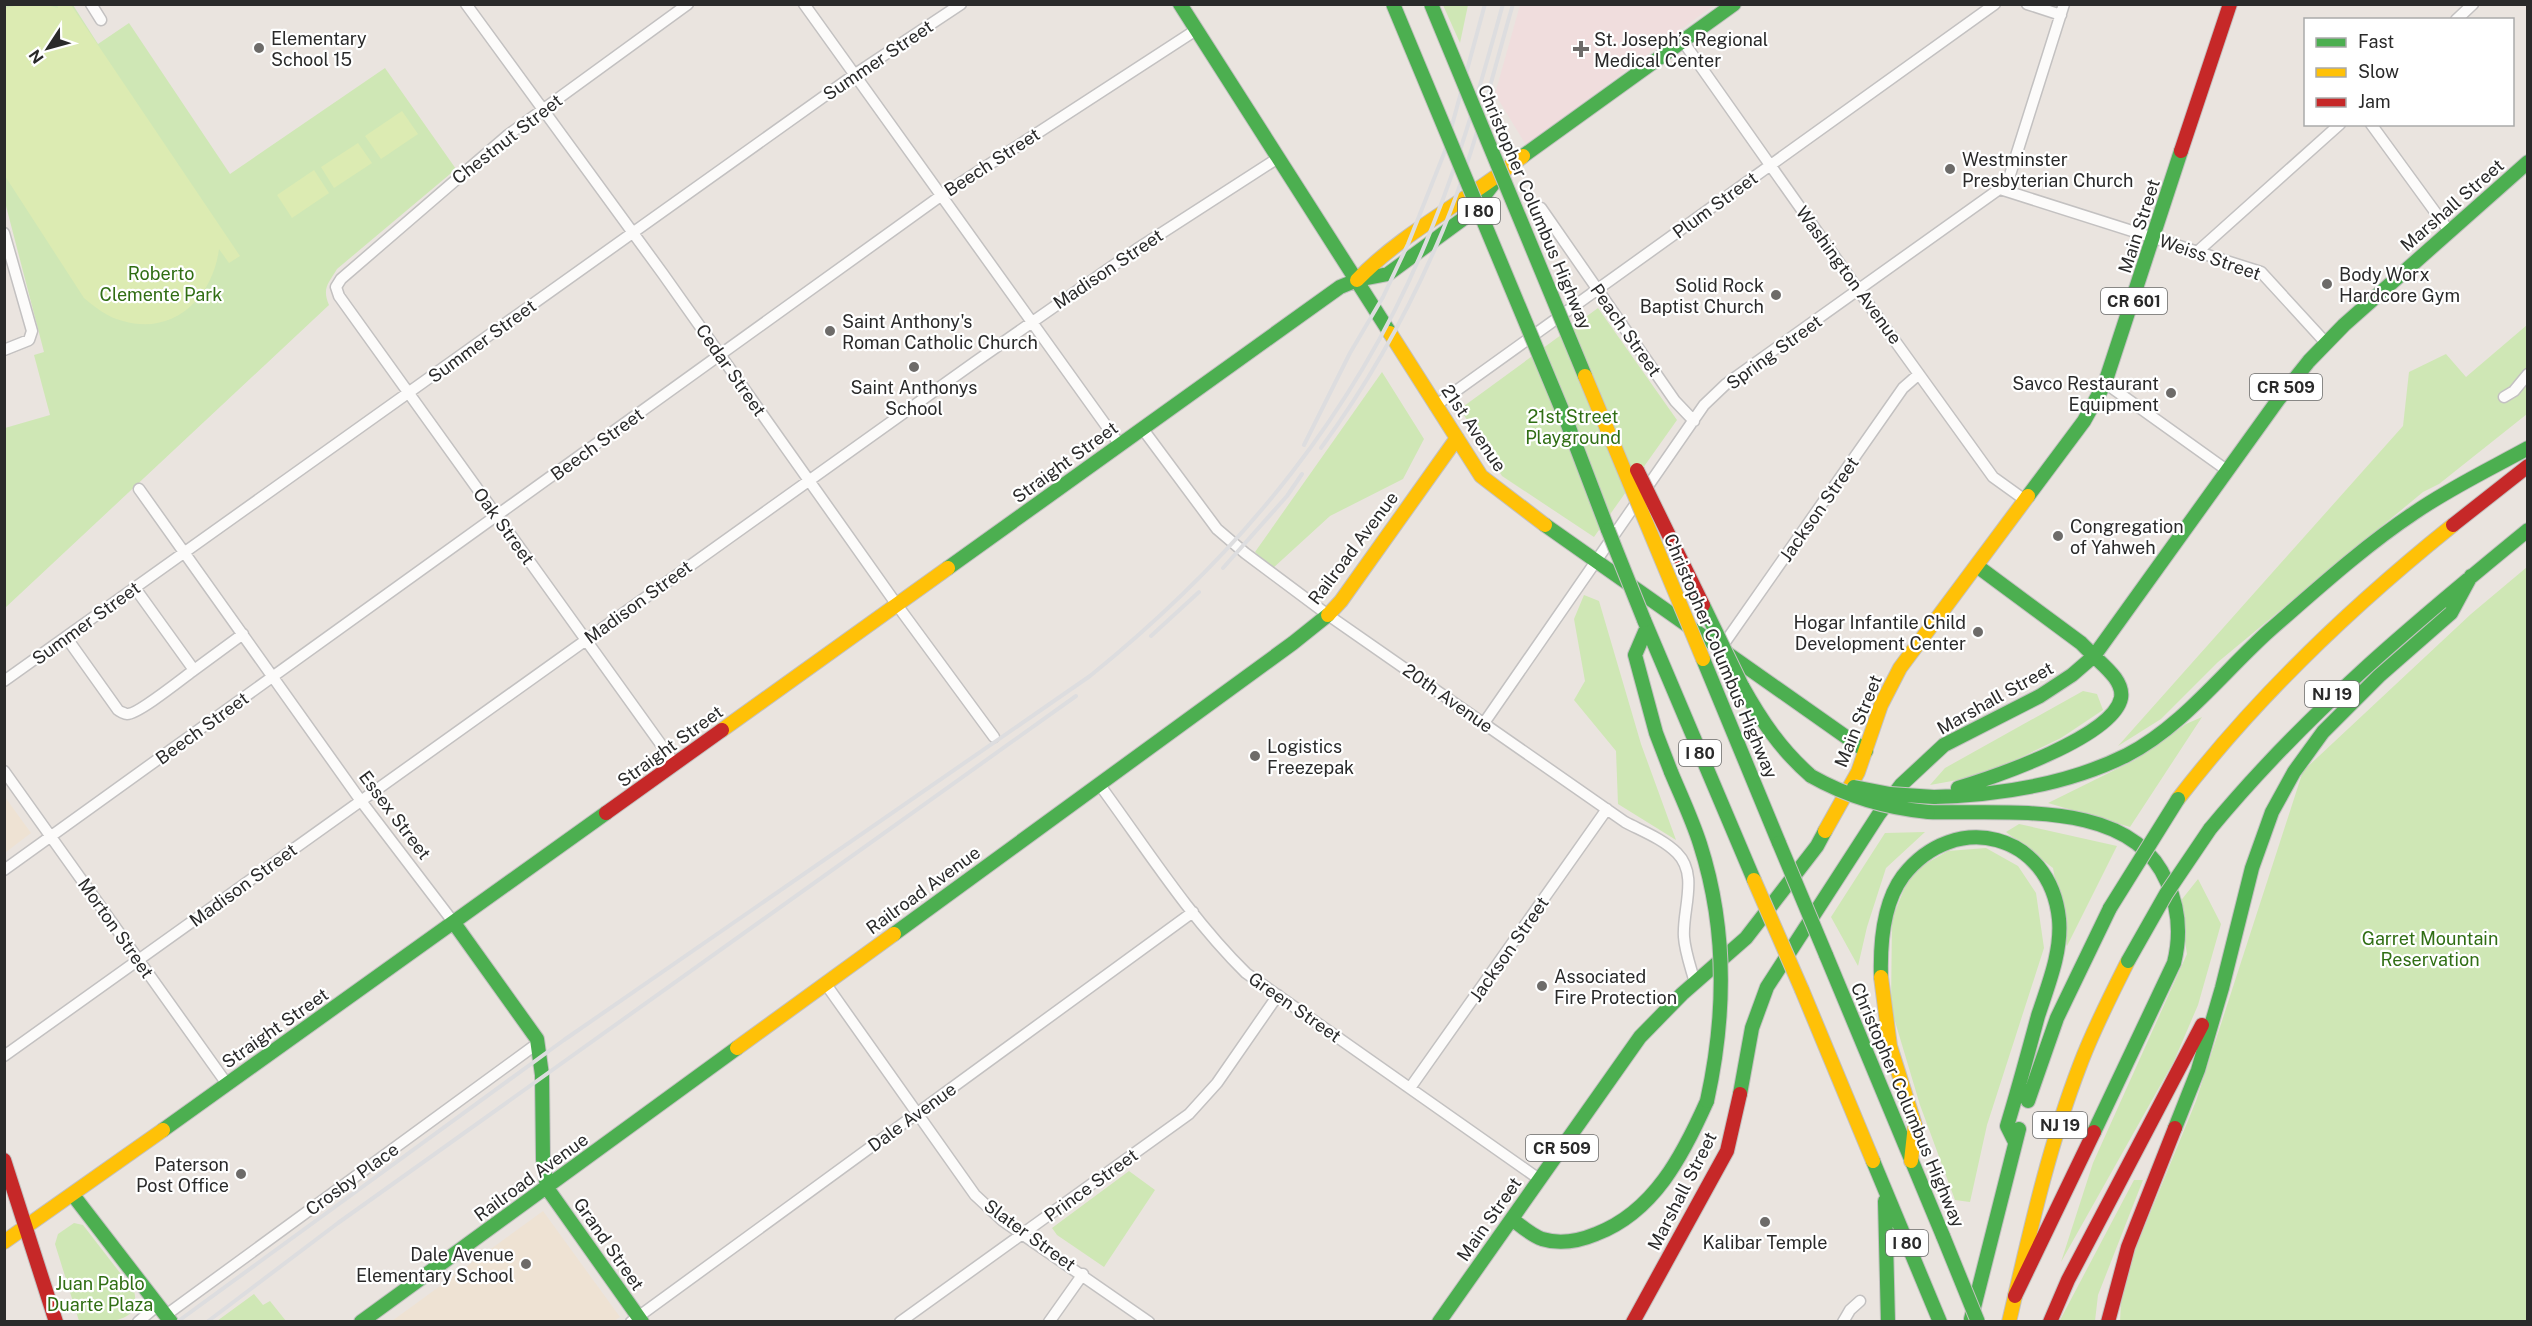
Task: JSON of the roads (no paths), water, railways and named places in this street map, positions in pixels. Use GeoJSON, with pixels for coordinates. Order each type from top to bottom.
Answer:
{"type":"FeatureCollection","features":[{"type":"Feature","properties":{"kind":"main road","name":"21st Avenue"},"geometry":{"type":"LineString","coordinates":[[1179,4],[1481,476],[1497,491],[1866,751]]}},
{"type":"Feature","properties":{"kind":"main road","name":"I 80"},"geometry":{"type":"LineString","coordinates":[[1394,4],[1565,417],[1646,624],[1940,1322]]}},
{"type":"Feature","properties":{"kind":"main road","name":"Christopher Columbus Highway"},"geometry":{"type":"LineString","coordinates":[[1431,4],[1978,1322]]}},
{"type":"Feature","properties":{"kind":"main road","name":"Straight Street"},"geometry":{"type":"LineString","coordinates":[[4,1242],[74,1195],[1340,287],[1357,280],[1386,253],[1461,199],[1500,175],[1532,149],[1734,4]]}},
{"type":"Feature","properties":{"kind":"main road","name":"Main Street"},"geometry":{"type":"LineString","coordinates":[[1439,1322],[1644,1032],[1737,947],[1765,916],[1817,846],[1842,804],[1866,751],[1881,705],[1900,668],[2084,421],[2105,383],[2230,4]]}},
{"type":"Feature","properties":{"kind":"main road","name":"Marshall Street"},"geometry":{"type":"LineString","coordinates":[[1633,1322],[1727,1151],[1736,1117],[1752,1028],[1767,987],[1901,785],[1944,745],[2040,696],[2072,675],[2094,656],[2264,421],[2282,392],[2326,343],[2528,162]]}},
{"type":"Feature","properties":{"kind":"main road"},"geometry":{"type":"LineString","coordinates":[[1544,277],[1742,686],[1771,736],[1789,757],[1846,795],[1886,808],[1928,812],[2068,816],[2101,822],[2146,848],[2165,874],[2175,904],[2179,943],[2172,973],[2015,1296]]}},
{"type":"Feature","properties":{"kind":"main road","name":"Railroad Avenue"},"geometry":{"type":"LineString","coordinates":[[361,1322],[1293,643],[1328,615],[1341,601],[1456,438]]}},
{"type":"Feature","properties":{"kind":"main road"},"geometry":{"type":"LineString","coordinates":[[1812,774],[1851,786],[1890,794],[1977,795],[2043,783],[2091,770],[2128,753],[2163,730],[2271,630],[2400,523],[2439,497],[2528,448]]}},
{"type":"Feature","properties":{"kind":"main road","name":"NJ 19"},"geometry":{"type":"LineString","coordinates":[[1971,1322],[2015,1142],[2057,1018],[2130,872],[2178,799],[2233,730],[2330,630],[2400,569],[2528,465]]}},
{"type":"Feature","properties":{"kind":"main road","name":"NJ 19"},"geometry":{"type":"LineString","coordinates":[[2009,1322],[2047,1170],[2069,1098],[2095,1030],[2128,961],[2166,894],[2210,829],[2267,760],[2315,711],[2364,666],[2528,530]]}},
{"type":"Feature","properties":{"kind":"main road"},"geometry":{"type":"LineString","coordinates":[[1935,794],[2022,766],[2063,747],[2109,719],[2120,704],[2120,687],[2115,678],[2081,643],[1977,566]]}},
{"type":"Feature","properties":{"kind":"main road"},"geometry":{"type":"LineString","coordinates":[[2108,1322],[2128,1247],[2198,1070],[2264,830],[2294,772],[2339,714],[2451,613],[2471,576]]}},
{"type":"Feature","properties":{"kind":"main road"},"geometry":{"type":"LineString","coordinates":[[1512,1219],[1537,1237],[1554,1242],[1575,1242],[1606,1232],[1634,1212],[1661,1186],[1683,1152],[1707,1101],[1722,1009],[1716,907],[1702,851],[1656,733],[1635,655],[1646,624]]}},
{"type":"Feature","properties":{"kind":"main road"},"geometry":{"type":"LineString","coordinates":[[1911,1161],[1915,1121],[1897,1070],[1886,1024],[1882,985],[1882,941],[1889,906],[1907,870],[1925,852],[1936,845],[1961,836],[1987,836],[2000,839],[2023,852],[2049,883],[2057,907],[2059,931],[2054,962],[2007,1126],[2015,1142]]}},
{"type":"Feature","properties":{"kind":"main road","name":"Essex Street"},"geometry":{"type":"LineString","coordinates":[[454,923],[538,1043],[542,1075],[543,1159],[547,1188]]}},
{"type":"Feature","properties":{"kind":"main road"},"geometry":{"type":"LineString","coordinates":[[2050,1322],[2068,1280],[2186,1059],[2217,988],[2238,926]]}},
{"type":"Feature","properties":{"kind":"main road"},"geometry":{"type":"LineString","coordinates":[[4,1160],[56,1322]]}},
{"type":"Feature","properties":{"kind":"main road","name":"Grand Street"},"geometry":{"type":"LineString","coordinates":[[547,1188],[637,1320]]}},
{"type":"Feature","properties":{"kind":"main road"},"geometry":{"type":"LineString","coordinates":[[1885,1191],[1888,1322]]}},
{"type":"Feature","properties":{"kind":"main road"},"geometry":{"type":"LineString","coordinates":[[74,1195],[165,1314]]}},
{"type":"Feature","properties":{"kind":"street"},"geometry":{"type":"LineString","coordinates":[[91,4],[101,20]]}},
{"type":"Feature","properties":{"kind":"street","name":"Cedar Street"},"geometry":{"type":"LineString","coordinates":[[466,4],[633,232],[897,605],[994,737]]}},
{"type":"Feature","properties":{"kind":"street","name":"Chestnut Street"},"geometry":{"type":"LineString","coordinates":[[337,286],[350,272],[472,166],[542,110],[688,4]]}},
{"type":"Feature","properties":{"kind":"street"},"geometry":{"type":"LineString","coordinates":[[804,4],[1120,445]]}},
{"type":"Feature","properties":{"kind":"street","name":"Summer Street"},"geometry":{"type":"LineString","coordinates":[[4,681],[854,75],[961,4]]}},
{"type":"Feature","properties":{"kind":"street","name":"Plum Street"},"geometry":{"type":"LineString","coordinates":[[1435,405],[1995,4]]}},
{"type":"Feature","properties":{"kind":"street"},"geometry":{"type":"LineString","coordinates":[[2026,4],[2063,10]]}},
{"type":"Feature","properties":{"kind":"street"},"geometry":{"type":"LineString","coordinates":[[2458,18],[2473,4]]}},
{"type":"Feature","properties":{"kind":"street","name":"Spring Street"},"geometry":{"type":"LineString","coordinates":[[1484,723],[1704,405],[1726,384],[2000,189],[2009,178],[2063,10]]}},
{"type":"Feature","properties":{"kind":"street","name":"Beech Street"},"geometry":{"type":"LineString","coordinates":[[4,870],[942,195],[1196,30]]}},
{"type":"Feature","properties":{"kind":"street","name":"Washington Avenue"},"geometry":{"type":"LineString","coordinates":[[1682,40],[1993,477],[2025,500]]}},
{"type":"Feature","properties":{"kind":"street"},"geometry":{"type":"LineString","coordinates":[[2197,252],[2338,126]]}},
{"type":"Feature","properties":{"kind":"street"},"geometry":{"type":"LineString","coordinates":[[2372,126],[2449,231]]}},
{"type":"Feature","properties":{"kind":"street","name":"Madison Street"},"geometry":{"type":"LineString","coordinates":[[4,1056],[1032,321],[1137,249],[1278,158]]}},
{"type":"Feature","properties":{"kind":"street","name":"Weiss Street"},"geometry":{"type":"LineString","coordinates":[[2000,189],[2263,273],[2326,343]]}},
{"type":"Feature","properties":{"kind":"street","name":"Peach Street"},"geometry":{"type":"LineString","coordinates":[[1541,208],[1596,290],[1676,400],[1694,421]]}},
{"type":"Feature","properties":{"kind":"street"},"geometry":{"type":"LineString","coordinates":[[4,232],[32,331],[29,340],[4,350]]}},
{"type":"Feature","properties":{"kind":"street","name":"Oak Street"},"geometry":{"type":"LineString","coordinates":[[337,286],[339,296],[675,765]]}},
{"type":"Feature","properties":{"kind":"street","name":"Jackson Street"},"geometry":{"type":"LineString","coordinates":[[1721,648],[1903,388],[1919,374]]}},
{"type":"Feature","properties":{"kind":"street"},"geometry":{"type":"LineString","coordinates":[[2504,397],[2514,391],[2528,374]]}},
{"type":"Feature","properties":{"kind":"street"},"geometry":{"type":"LineString","coordinates":[[2105,383],[2228,471]]}},
{"type":"Feature","properties":{"kind":"street","name":"20th Avenue"},"geometry":{"type":"LineString","coordinates":[[1142,428],[1217,529],[1271,574],[1607,809],[1669,846],[1684,862],[1688,885],[1684,938],[1695,983]]}},
{"type":"Feature","properties":{"kind":"street","name":"Essex Street"},"geometry":{"type":"LineString","coordinates":[[139,489],[361,801],[454,923]]}},
{"type":"Feature","properties":{"kind":"street"},"geometry":{"type":"LineString","coordinates":[[135,588],[194,670]]}},
{"type":"Feature","properties":{"kind":"street"},"geometry":{"type":"LineString","coordinates":[[66,637],[118,710],[126,714],[134,712],[243,634]]}},
{"type":"Feature","properties":{"kind":"street","name":"Morton Street"},"geometry":{"type":"LineString","coordinates":[[4,771],[227,1084]]}},
{"type":"Feature","properties":{"kind":"street","name":"Green Street"},"geometry":{"type":"LineString","coordinates":[[1099,784],[1193,912],[1239,966],[1278,996],[1539,1179]]}},
{"type":"Feature","properties":{"kind":"street","name":"Jackson Street"},"geometry":{"type":"LineString","coordinates":[[1410,1088],[1607,809]]}},
{"type":"Feature","properties":{"kind":"street","name":"Dale Avenue"},"geometry":{"type":"LineString","coordinates":[[637,1320],[1193,912]]}},
{"type":"Feature","properties":{"kind":"street","name":"Slater Street"},"geometry":{"type":"LineString","coordinates":[[825,983],[975,1195],[1003,1221],[1083,1274],[1149,1322]]}},
{"type":"Feature","properties":{"kind":"street","name":"Prince Street"},"geometry":{"type":"LineString","coordinates":[[900,1322],[1189,1114],[1217,1083],[1278,996]]}},
{"type":"Feature","properties":{"kind":"street","name":"Crosby Place"},"geometry":{"type":"LineString","coordinates":[[138,1322],[165,1314],[538,1043]]}},
{"type":"Feature","properties":{"kind":"street"},"geometry":{"type":"LineString","coordinates":[[1049,1322],[1083,1274]]}},
{"type":"Feature","properties":{"kind":"street"},"geometry":{"type":"LineString","coordinates":[[1843,1322],[1850,1310],[1860,1301]]}},
{"type":"Feature","properties":{"kind":"railway"},"geometry":{"type":"LineString","coordinates":[[1304,445],[1350,353],[1383,297],[1408,244],[1445,151],[1485,4]]}},
{"type":"Feature","properties":{"kind":"railway"},"geometry":{"type":"LineString","coordinates":[[177,1322],[564,1040],[1090,676],[1198,579],[1246,528],[1333,416],[1404,292],[1453,171],[1503,4]]}},
{"type":"Feature","properties":{"kind":"railway"},"geometry":{"type":"LineString","coordinates":[[1321,448],[1373,370],[1431,259],[1464,175],[1513,4]]}},
{"type":"Feature","properties":{"kind":"railway"},"geometry":{"type":"LineString","coordinates":[[1223,568],[1287,496],[1302,474]]}},
{"type":"Feature","properties":{"kind":"railway"},"geometry":{"type":"LineString","coordinates":[[1151,636],[1199,592]]}},
{"type":"Feature","properties":{"kind":"railway"},"geometry":{"type":"LineString","coordinates":[[207,1322],[338,1223],[1076,696]]}},
{"type":"Feature","properties":{"kind":"place","name":"Elementary School 15"},"geometry":{"type":"Point","coordinates":[259,48]}},
{"type":"Feature","properties":{"kind":"place","name":"St. Joseph’s Regional Medical Center"},"geometry":{"type":"Point","coordinates":[1581,49]}},
{"type":"Feature","properties":{"kind":"place","name":"Westminster Presbyterian Church"},"geometry":{"type":"Point","coordinates":[1950,169]}},
{"type":"Feature","properties":{"kind":"place","name":"Body Worx Hardcore Gym"},"geometry":{"type":"Point","coordinates":[2327,284]}},
{"type":"Feature","properties":{"kind":"place","name":"Solid Rock Baptist Church"},"geometry":{"type":"Point","coordinates":[1776,295]}},
{"type":"Feature","properties":{"kind":"place","name":"Saint Anthony's Roman Catholic Church"},"geometry":{"type":"Point","coordinates":[830,331]}},
{"type":"Feature","properties":{"kind":"place","name":"Saint Anthonys School"},"geometry":{"type":"Point","coordinates":[914,367]}},
{"type":"Feature","properties":{"kind":"place","name":"Savco Restaurant Equipment"},"geometry":{"type":"Point","coordinates":[2171,393]}},
{"type":"Feature","properties":{"kind":"place","name":"Congregation of Yahweh"},"geometry":{"type":"Point","coordinates":[2058,536]}},
{"type":"Feature","properties":{"kind":"place","name":"Hogar Infantile Child Development Center"},"geometry":{"type":"Point","coordinates":[1978,632]}},
{"type":"Feature","properties":{"kind":"place","name":"Logistics Freezepak"},"geometry":{"type":"Point","coordinates":[1255,756]}},
{"type":"Feature","properties":{"kind":"place","name":"Associated Fire Protection"},"geometry":{"type":"Point","coordinates":[1542,986]}},
{"type":"Feature","properties":{"kind":"place","name":"Paterson Post Office"},"geometry":{"type":"Point","coordinates":[241,1174]}},
{"type":"Feature","properties":{"kind":"place","name":"Kalibar Temple"},"geometry":{"type":"Point","coordinates":[1765,1222]}},
{"type":"Feature","properties":{"kind":"place","name":"Dale Avenue Elementary School"},"geometry":{"type":"Point","coordinates":[526,1264]}},
{"type":"Feature","properties":{"kind":"park label","name":"Roberto Clemente Park"},"geometry":{"type":"Point","coordinates":[161,283]}},
{"type":"Feature","properties":{"kind":"park label","name":"21st Street Playground"},"geometry":{"type":"Point","coordinates":[1573,426]}},
{"type":"Feature","properties":{"kind":"park label","name":"Garret Mountain Reservation"},"geometry":{"type":"Point","coordinates":[2430,948]}},
{"type":"Feature","properties":{"kind":"park label","name":"Juan Pablo Duarte Plaza"},"geometry":{"type":"Point","coordinates":[100,1293]}}]}
